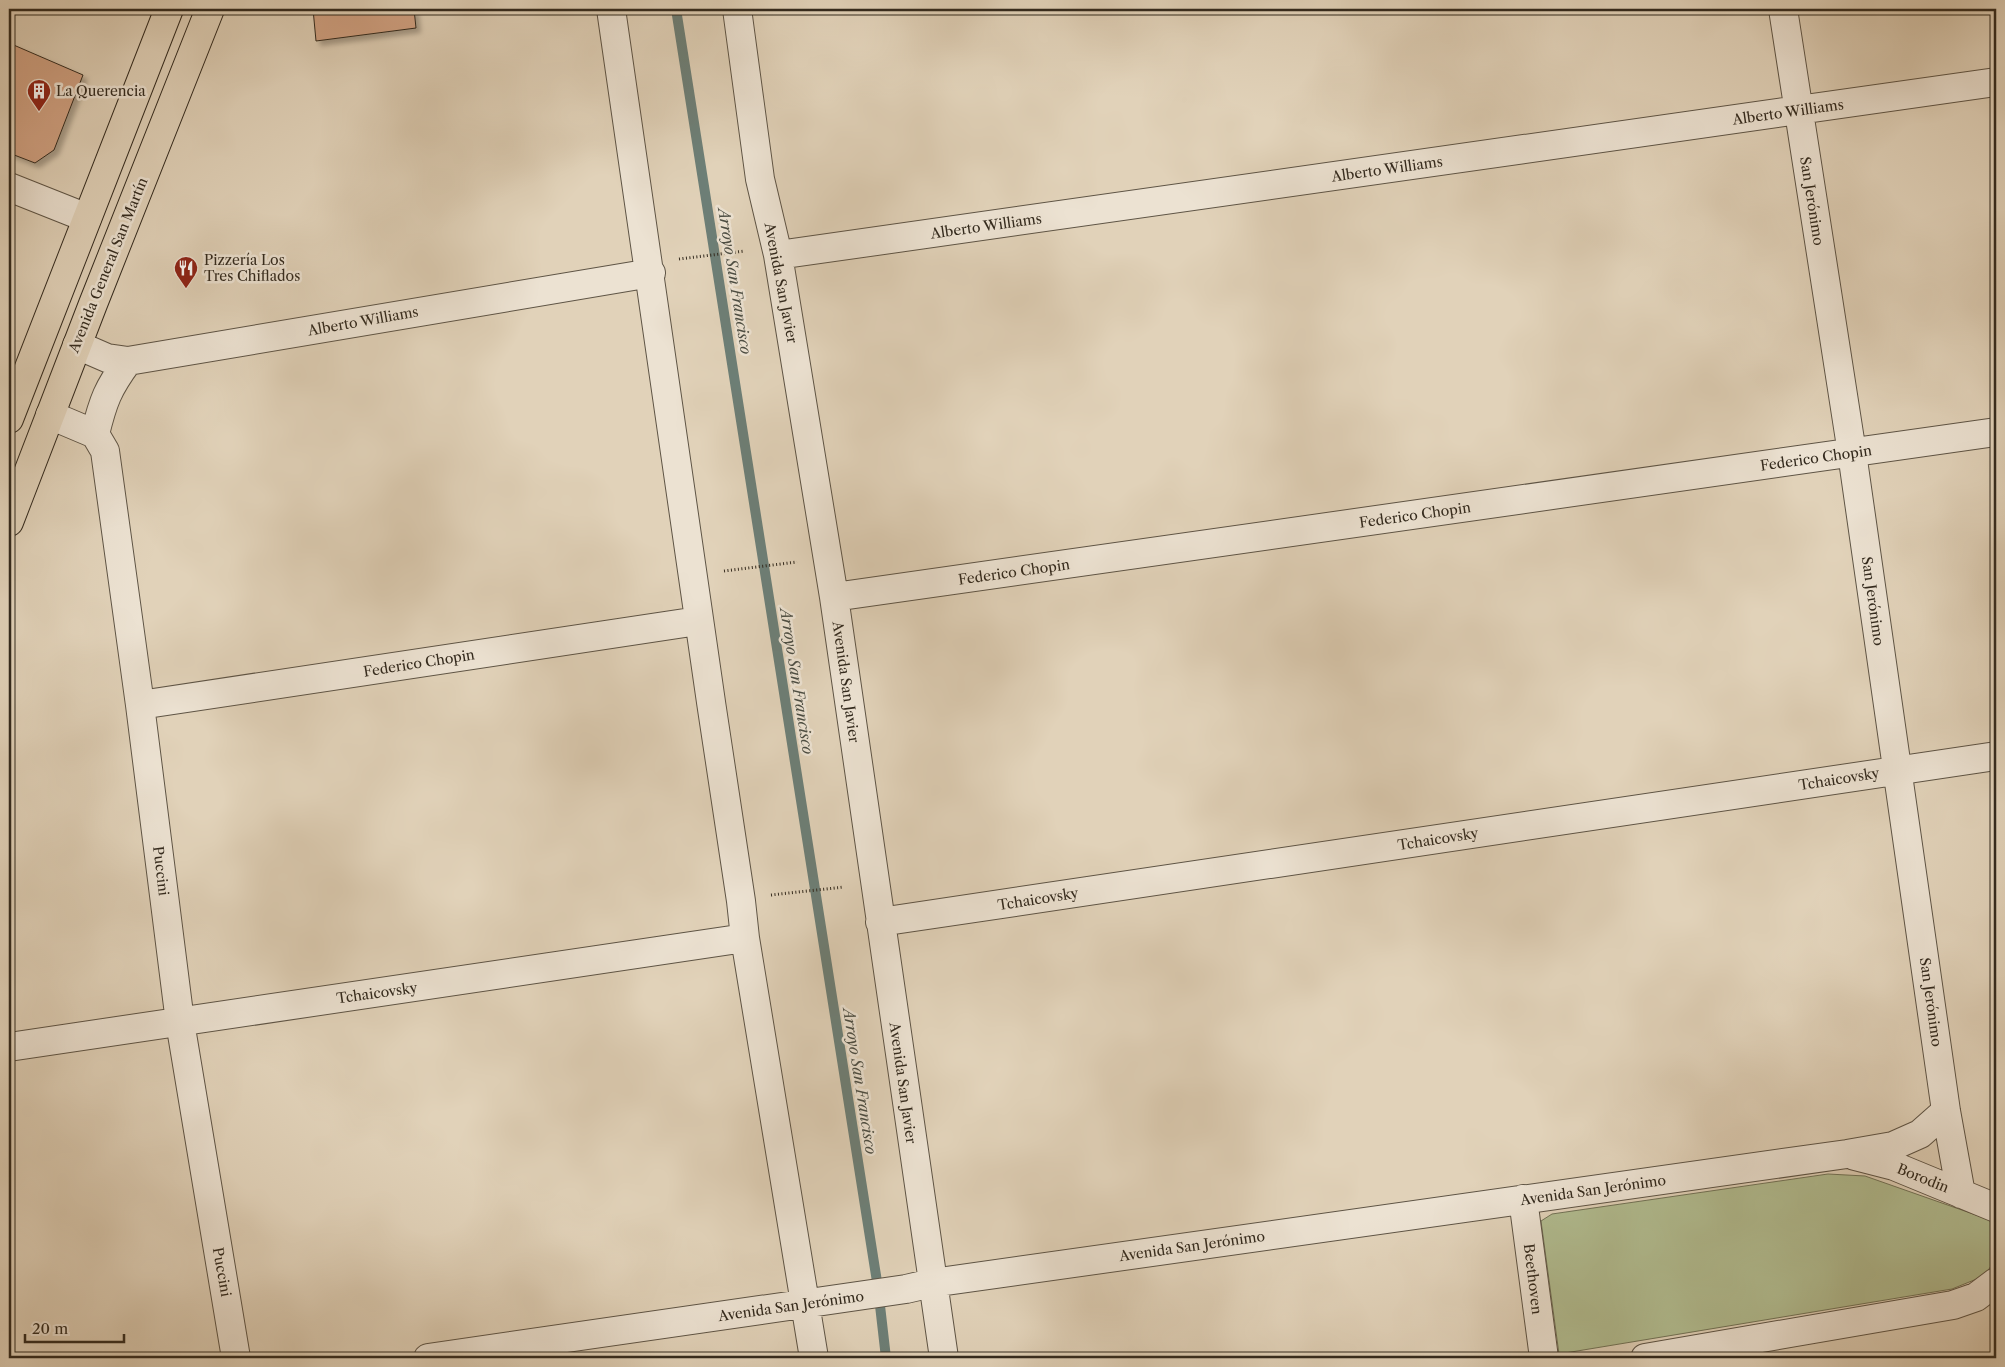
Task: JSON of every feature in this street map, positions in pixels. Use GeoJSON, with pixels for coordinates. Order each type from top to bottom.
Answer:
{"type":"FeatureCollection","features":[{"type":"Feature","properties":{"kind":"main road"},"geometry":{"type":"LineString","coordinates":[[9,419],[169,9]]}},
{"type":"Feature","properties":{"kind":"main road","name":"Avenida General San Martín"},"geometry":{"type":"LineString","coordinates":[[9,522],[210,9]]}},
{"type":"Feature","properties":{"kind":"street"},"geometry":{"type":"LineString","coordinates":[[611,9],[662,266],[698,621],[745,938],[814,1358]]}},
{"type":"Feature","properties":{"kind":"street","name":"Avenida San Javier"},"geometry":{"type":"LineString","coordinates":[[737,9],[760,179],[778,255],[834,597],[944,1358]]}},
{"type":"Feature","properties":{"kind":"street","name":"San Jerónimo"},"geometry":{"type":"LineString","coordinates":[[1783,9],[1852,453],[1946,1111],[1961,1194]]}},
{"type":"Feature","properties":{"kind":"street","name":"Alberto Williams"},"geometry":{"type":"LineString","coordinates":[[778,255],[1996,82]]}},
{"type":"Feature","properties":{"kind":"street"},"geometry":{"type":"LineString","coordinates":[[9,187],[88,218]]}},
{"type":"Feature","properties":{"kind":"street","name":"Alberto Williams"},"geometry":{"type":"LineString","coordinates":[[77,345],[106,358],[128,361],[662,266]]}},
{"type":"Feature","properties":{"kind":"street"},"geometry":{"type":"LineString","coordinates":[[50,415],[95,434],[104,400],[111,384],[128,361]]}},
{"type":"Feature","properties":{"kind":"street","name":"Federico Chopin"},"geometry":{"type":"LineString","coordinates":[[834,597],[1996,432]]}},
{"type":"Feature","properties":{"kind":"street","name":"Puccini"},"geometry":{"type":"LineString","coordinates":[[95,434],[106,451],[180,1022],[236,1358]]}},
{"type":"Feature","properties":{"kind":"street","name":"Federico Chopin"},"geometry":{"type":"LineString","coordinates":[[140,705],[698,621]]}},
{"type":"Feature","properties":{"kind":"street","name":"Tchaicovsky"},"geometry":{"type":"LineString","coordinates":[[880,922],[1996,756]]}},
{"type":"Feature","properties":{"kind":"street","name":"Tchaicovsky"},"geometry":{"type":"LineString","coordinates":[[9,1047],[745,938]]}},
{"type":"Feature","properties":{"kind":"street","name":"Avenida San Jerónimo"},"geometry":{"type":"LineString","coordinates":[[428,1358],[458,1356],[806,1303],[906,1290],[932,1283],[1847,1154],[1893,1146],[1920,1134],[1946,1111]]}},
{"type":"Feature","properties":{"kind":"street","name":"Borodin"},"geometry":{"type":"LineString","coordinates":[[1847,1154],[1894,1166],[1996,1208]]}},
{"type":"Feature","properties":{"kind":"street","name":"Beethoven"},"geometry":{"type":"LineString","coordinates":[[1523,1200],[1544,1358]]}},
{"type":"Feature","properties":{"kind":"street"},"geometry":{"type":"LineString","coordinates":[[1645,1358],[1953,1305],[1976,1297],[1996,1282]]}},
{"type":"Feature","properties":{"kind":"path"},"geometry":{"type":"LineString","coordinates":[[662,266],[738,252]]}},
{"type":"Feature","properties":{"kind":"path"},"geometry":{"type":"LineString","coordinates":[[721,572],[789,562]]}},
{"type":"Feature","properties":{"kind":"path"},"geometry":{"type":"LineString","coordinates":[[768,895],[836,888]]}},
{"type":"Feature","properties":{"kind":"green space"},"geometry":{"type":"Polygon","coordinates":[[[1828,1174],[1865,1176],[1996,1222],[1996,1259],[1984,1276],[1952,1289],[1559,1354],[1541,1221],[1552,1214],[1828,1174]]]}},
{"type":"Feature","properties":{"kind":"building"},"geometry":{"type":"Polygon","coordinates":[[[313,9],[414,9],[416,28],[316,41],[313,9]]]}},
{"type":"Feature","properties":{"kind":"building","name":"La Querencia"},"geometry":{"type":"Polygon","coordinates":[[[9,43],[83,75],[54,150],[35,163],[9,153],[9,43]]]}},
{"type":"Feature","properties":{"kind":"waterway","name":"Arroyo San Francisco"},"geometry":{"type":"LineString","coordinates":[[676,9],[878,1288],[886,1358]]}},
{"type":"Feature","properties":{"kind":"place","name":"La Querencia"},"geometry":{"type":"Point","coordinates":[39,112]}},
{"type":"Feature","properties":{"kind":"place","name":"Pizzería Los Tres Chiflados"},"geometry":{"type":"Point","coordinates":[186,289]}}]}
